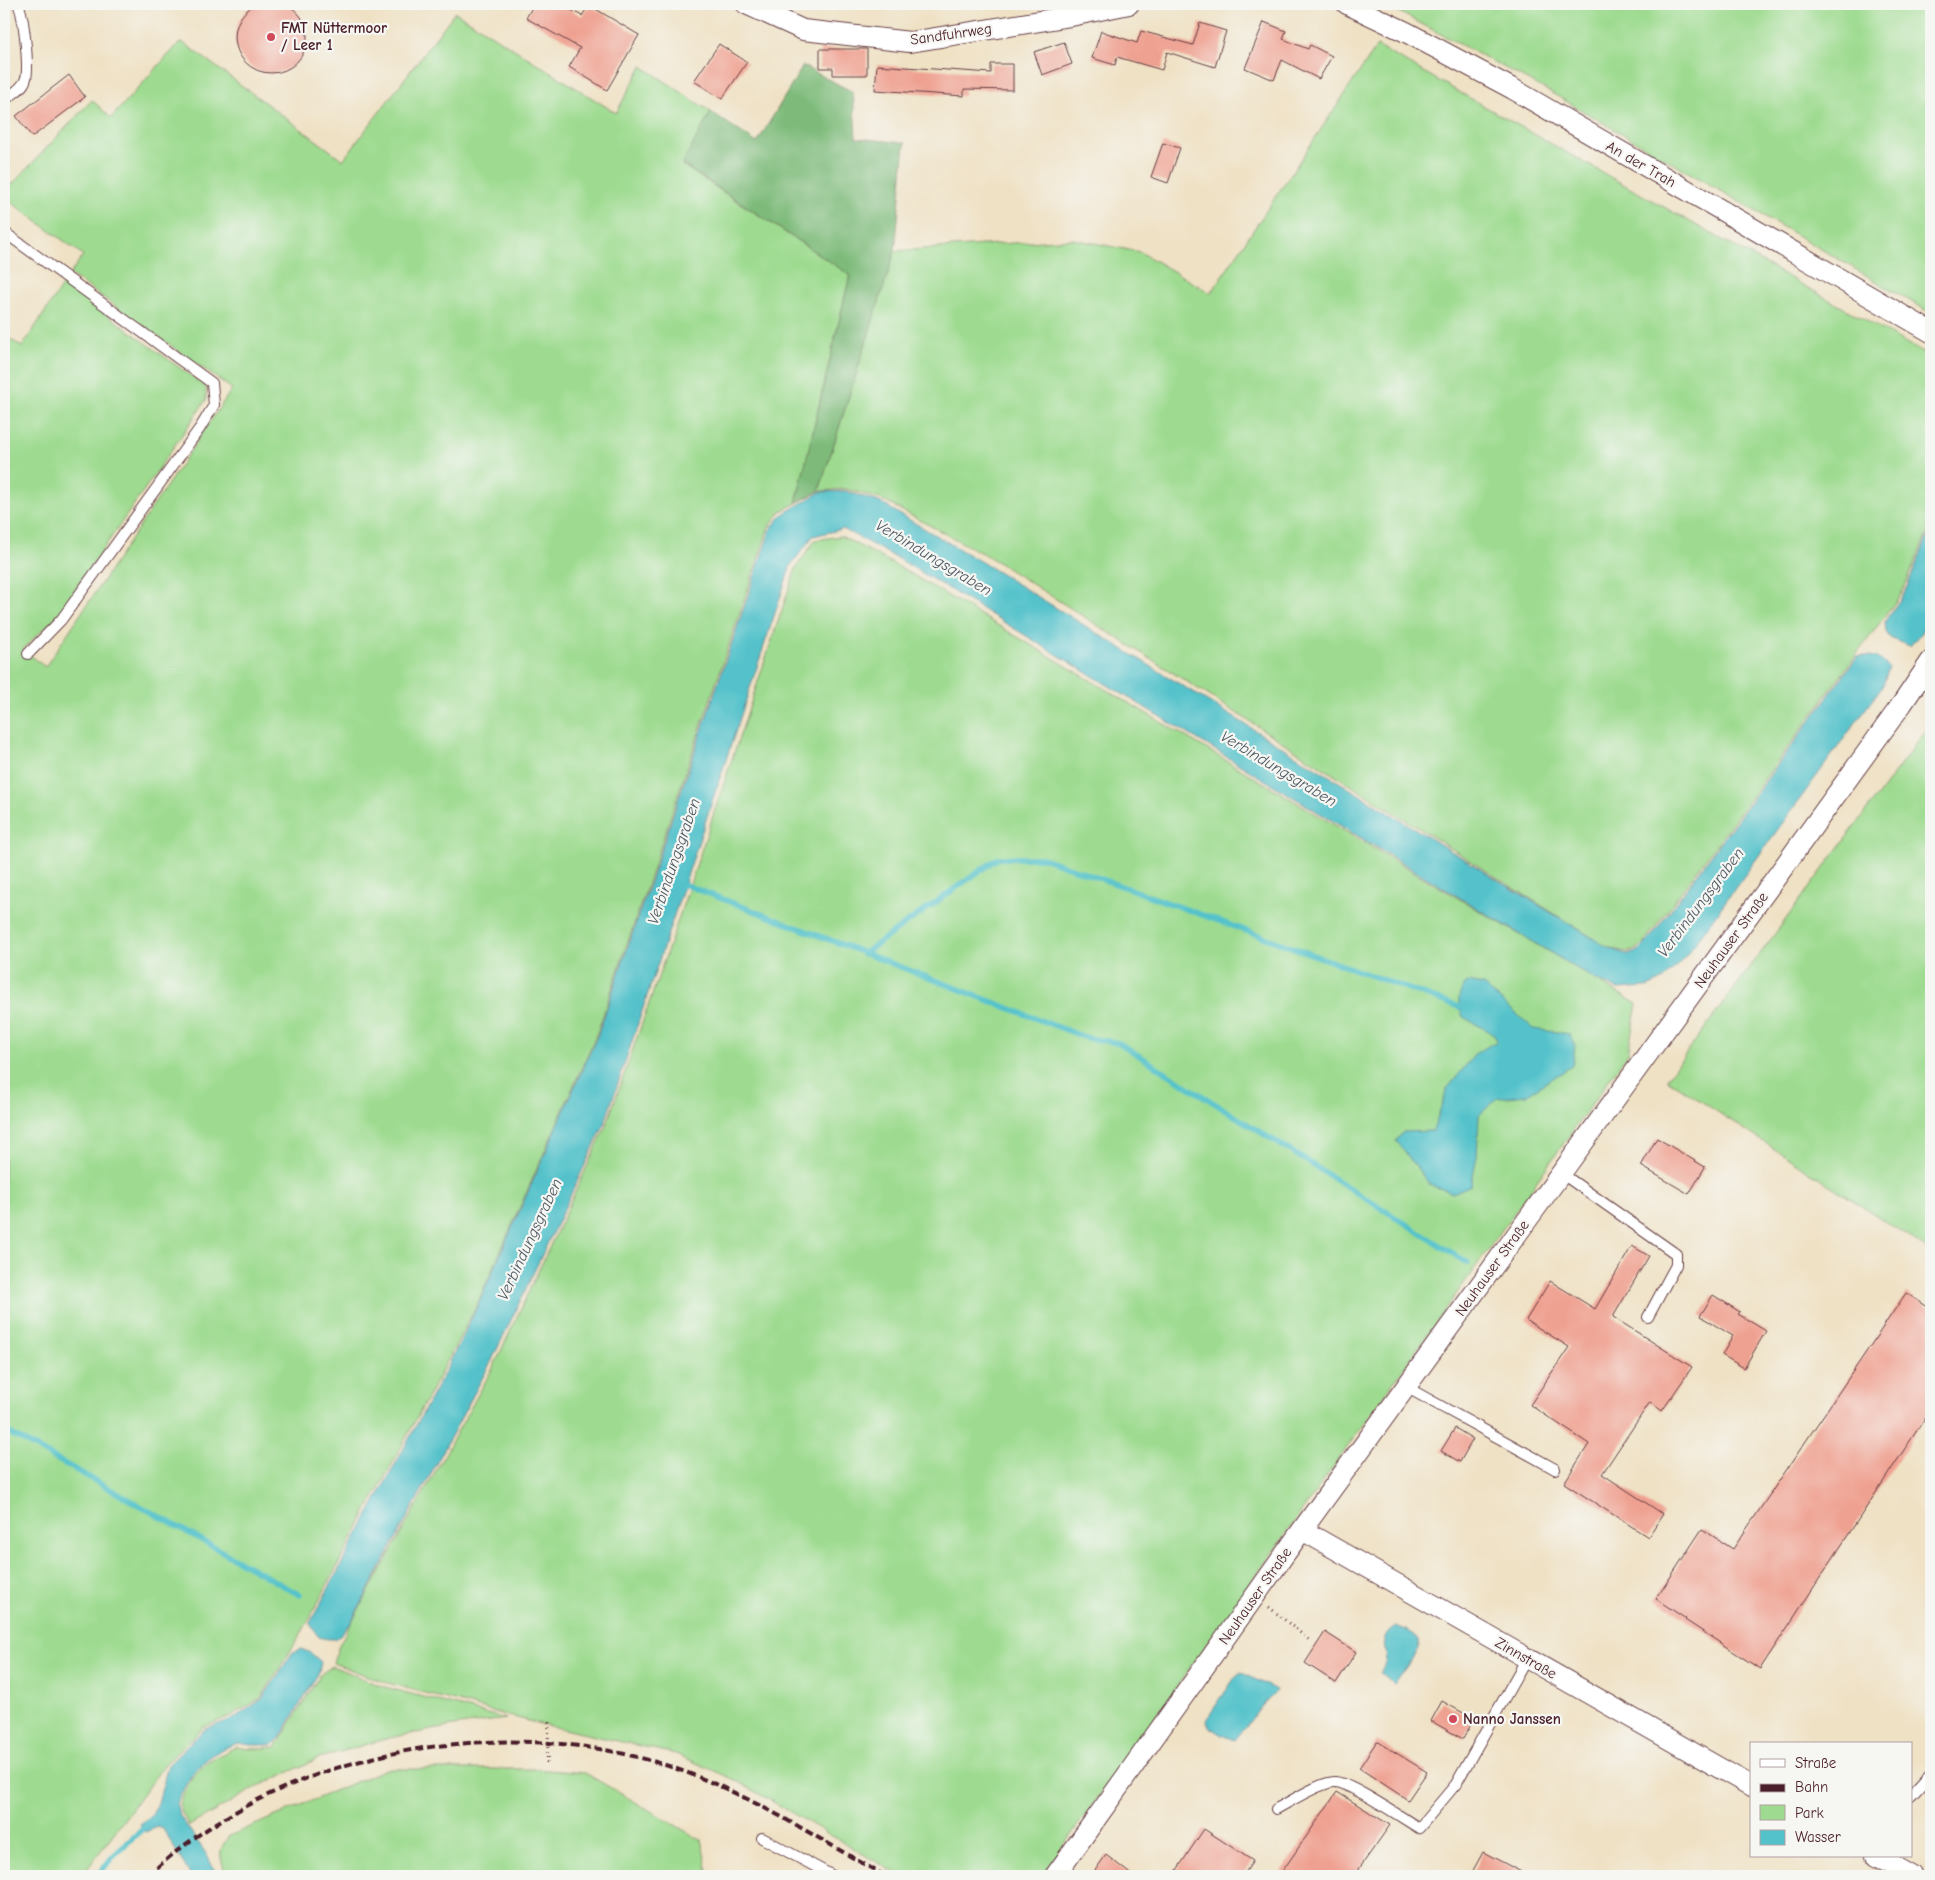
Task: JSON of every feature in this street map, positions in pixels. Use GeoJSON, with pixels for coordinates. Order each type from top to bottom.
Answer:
{"type":"FeatureCollection","features":[{"type":"Feature","properties":{"kind":"street","name":"Sandfuhrweg"},"geometry":{"type":"LineString","coordinates":[[746,4],[803,30],[910,42],[1071,16],[1130,4]]}},
{"type":"Feature","properties":{"kind":"street","name":"An der Trah"},"geometry":{"type":"LineString","coordinates":[[1346,4],[1406,32],[1513,89],[1931,332]]}},
{"type":"Feature","properties":{"kind":"street","name":"Neuhauser Straße"},"geometry":{"type":"LineString","coordinates":[[1055,1876],[1302,1530],[1902,704],[1931,661]]}},
{"type":"Feature","properties":{"kind":"street","name":"Zinnstraße"},"geometry":{"type":"LineString","coordinates":[[1302,1530],[1750,1785]]}},
{"type":"Feature","properties":{"kind":"street"},"geometry":{"type":"LineString","coordinates":[[1880,1858],[1912,1876]]}},
{"type":"Feature","properties":{"kind":"lane"},"geometry":{"type":"LineString","coordinates":[[4,100],[15,93],[26,79],[25,30],[18,4]]}},
{"type":"Feature","properties":{"kind":"lane"},"geometry":{"type":"LineString","coordinates":[[4,232],[212,383],[214,405],[200,428],[61,620],[28,654]]}},
{"type":"Feature","properties":{"kind":"lane"},"geometry":{"type":"LineString","coordinates":[[1562,1173],[1676,1254],[1676,1265],[1648,1317]]}},
{"type":"Feature","properties":{"kind":"lane"},"geometry":{"type":"LineString","coordinates":[[1406,1386],[1555,1469]]}},
{"type":"Feature","properties":{"kind":"lane"},"geometry":{"type":"LineString","coordinates":[[1276,1809],[1315,1788],[1335,1782],[1348,1785],[1419,1828],[1456,1784],[1527,1658]]}},
{"type":"Feature","properties":{"kind":"lane"},"geometry":{"type":"LineString","coordinates":[[1912,1794],[1931,1773]]}},
{"type":"Feature","properties":{"kind":"lane"},"geometry":{"type":"LineString","coordinates":[[762,1838],[833,1876]]}},
{"type":"Feature","properties":{"kind":"path"},"geometry":{"type":"LineString","coordinates":[[1256,1594],[1309,1640]]}},
{"type":"Feature","properties":{"kind":"path"},"geometry":{"type":"LineString","coordinates":[[547,1763],[549,1722]]}},
{"type":"Feature","properties":{"kind":"green space"},"geometry":{"type":"Polygon","coordinates":[[[1399,4],[1931,4],[1931,313],[1550,92],[1397,11],[1399,4]]]}},
{"type":"Feature","properties":{"kind":"green space"},"geometry":{"type":"Polygon","coordinates":[[[455,12],[616,113],[642,66],[711,112],[682,165],[850,275],[796,503],[781,511],[769,527],[597,1033],[475,1309],[301,1634],[261,1698],[233,1715],[204,1727],[165,1764],[82,1876],[4,1876],[4,335],[22,347],[64,283],[206,387],[206,400],[57,616],[23,649],[45,667],[232,389],[70,274],[83,255],[4,197],[4,193],[92,100],[111,118],[181,41],[343,160],[455,12]]]}},
{"type":"Feature","properties":{"kind":"green space"},"geometry":{"type":"Polygon","coordinates":[[[1377,46],[1931,357],[1931,525],[1902,593],[1642,945],[1634,951],[1626,952],[1607,947],[991,558],[880,499],[846,489],[819,491],[895,251],[1073,239],[1140,252],[1211,293],[1377,46]]]}},
{"type":"Feature","properties":{"kind":"green space"},"geometry":{"type":"Polygon","coordinates":[[[803,66],[853,92],[856,138],[905,143],[895,251],[819,491],[796,503],[850,275],[682,164],[711,112],[757,143],[803,66]]]}},
{"type":"Feature","properties":{"kind":"green space"},"geometry":{"type":"Polygon","coordinates":[[[841,536],[901,568],[1637,1004],[1628,1053],[1042,1876],[901,1876],[735,1780],[676,1754],[532,1722],[384,1682],[333,1663],[339,1645],[495,1364],[606,1126],[672,938],[796,568],[815,540],[841,536]]]}},
{"type":"Feature","properties":{"kind":"green space"},"geometry":{"type":"Polygon","coordinates":[[[1931,724],[1931,1251],[1667,1079],[1931,724]]]}},
{"type":"Feature","properties":{"kind":"green space"},"geometry":{"type":"Polygon","coordinates":[[[332,1666],[381,1686],[506,1719],[459,1725],[389,1738],[319,1758],[257,1787],[189,1826],[179,1803],[192,1777],[208,1761],[236,1747],[249,1749],[276,1747],[320,1675],[332,1666]]]}},
{"type":"Feature","properties":{"kind":"green space"},"geometry":{"type":"Polygon","coordinates":[[[386,1769],[535,1769],[585,1773],[701,1840],[709,1876],[226,1876],[221,1859],[221,1851],[229,1836],[386,1769]]]}},
{"type":"Feature","properties":{"kind":"water","name":"Verbindungsgraben"},"geometry":{"type":"Polygon","coordinates":[[[846,491],[879,502],[988,566],[1607,947],[1626,954],[1635,953],[1644,946],[1857,657],[1875,657],[1889,667],[1883,685],[1685,957],[1663,980],[1647,987],[1618,989],[1596,980],[904,562],[843,529],[813,536],[791,565],[604,1125],[491,1362],[350,1624],[336,1639],[319,1637],[310,1623],[447,1368],[476,1309],[598,1034],[771,528],[783,514],[820,492],[846,491]]]}},
{"type":"Feature","properties":{"kind":"water"},"geometry":{"type":"Polygon","coordinates":[[[1931,529],[1931,617],[1910,646],[1890,638],[1886,632],[1885,621],[1904,594],[1931,529]]]}},
{"type":"Feature","properties":{"kind":"water"},"geometry":{"type":"Polygon","coordinates":[[[1467,982],[1483,985],[1534,1029],[1569,1034],[1575,1046],[1572,1066],[1526,1095],[1498,1098],[1479,1115],[1477,1156],[1471,1185],[1453,1193],[1430,1185],[1396,1141],[1403,1132],[1433,1131],[1447,1089],[1476,1053],[1497,1041],[1494,1034],[1463,1017],[1459,998],[1467,982]]]}},
{"type":"Feature","properties":{"kind":"water"},"geometry":{"type":"Polygon","coordinates":[[[1396,1626],[1418,1638],[1419,1649],[1394,1684],[1380,1673],[1387,1660],[1384,1650],[1384,1639],[1387,1633],[1396,1626]]]}},
{"type":"Feature","properties":{"kind":"water"},"geometry":{"type":"Polygon","coordinates":[[[301,1649],[311,1653],[321,1662],[319,1672],[280,1738],[273,1745],[238,1743],[222,1749],[207,1759],[191,1776],[176,1803],[180,1816],[207,1855],[217,1876],[191,1876],[163,1829],[158,1827],[145,1832],[140,1824],[152,1815],[158,1803],[168,1765],[205,1729],[235,1718],[262,1699],[293,1652],[301,1649]]]}},
{"type":"Feature","properties":{"kind":"water"},"geometry":{"type":"Polygon","coordinates":[[[1241,1672],[1276,1690],[1235,1740],[1218,1733],[1206,1720],[1236,1676],[1241,1672]]]}},
{"type":"Feature","properties":{"kind":"building","name":"FMT Nüttermoor / Leer 1"},"geometry":{"type":"Polygon","coordinates":[[[271,1],[291,7],[301,17],[307,37],[301,57],[291,67],[271,73],[251,67],[241,57],[235,37],[241,17],[251,7],[271,1]]]}},
{"type":"Feature","properties":{"kind":"building"},"geometry":{"type":"Polygon","coordinates":[[[534,4],[560,4],[582,16],[589,5],[639,35],[607,90],[569,67],[580,48],[526,18],[534,4]]]}},
{"type":"Feature","properties":{"kind":"building"},"geometry":{"type":"Polygon","coordinates":[[[1264,22],[1286,31],[1283,39],[1308,49],[1310,45],[1332,56],[1319,79],[1282,60],[1274,80],[1245,68],[1264,22]]]}},
{"type":"Feature","properties":{"kind":"building"},"geometry":{"type":"Polygon","coordinates":[[[1200,23],[1226,31],[1215,67],[1167,52],[1162,70],[1117,57],[1115,65],[1092,58],[1101,31],[1137,43],[1141,31],[1193,45],[1200,23]]]}},
{"type":"Feature","properties":{"kind":"building"},"geometry":{"type":"Polygon","coordinates":[[[1064,42],[1072,64],[1042,75],[1034,52],[1064,42]]]}},
{"type":"Feature","properties":{"kind":"building"},"geometry":{"type":"Polygon","coordinates":[[[719,44],[747,62],[722,99],[694,81],[719,44]]]}},
{"type":"Feature","properties":{"kind":"building"},"geometry":{"type":"Polygon","coordinates":[[[820,49],[867,49],[867,75],[833,75],[833,68],[820,68],[820,49]]]}},
{"type":"Feature","properties":{"kind":"building"},"geometry":{"type":"Polygon","coordinates":[[[991,64],[1013,64],[1013,90],[964,89],[964,96],[875,90],[877,65],[991,73],[991,64]]]}},
{"type":"Feature","properties":{"kind":"building"},"geometry":{"type":"Polygon","coordinates":[[[69,75],[85,97],[32,137],[16,116],[69,75]]]}},
{"type":"Feature","properties":{"kind":"building"},"geometry":{"type":"Polygon","coordinates":[[[1163,143],[1180,148],[1168,183],[1151,177],[1163,143]]]}},
{"type":"Feature","properties":{"kind":"building"},"geometry":{"type":"Polygon","coordinates":[[[1657,1138],[1705,1167],[1689,1194],[1641,1166],[1657,1138]]]}},
{"type":"Feature","properties":{"kind":"building"},"geometry":{"type":"Polygon","coordinates":[[[1632,1246],[1649,1256],[1613,1317],[1692,1367],[1662,1411],[1650,1402],[1602,1474],[1663,1514],[1648,1537],[1564,1483],[1589,1444],[1530,1405],[1569,1347],[1526,1320],[1550,1281],[1595,1309],[1632,1246]]]}},
{"type":"Feature","properties":{"kind":"building"},"geometry":{"type":"Polygon","coordinates":[[[1906,1293],[1931,1309],[1931,1409],[1760,1669],[1656,1599],[1702,1529],[1733,1549],[1906,1293]]]}},
{"type":"Feature","properties":{"kind":"building"},"geometry":{"type":"Polygon","coordinates":[[[1713,1295],[1740,1312],[1738,1314],[1766,1331],[1744,1368],[1722,1355],[1733,1336],[1700,1316],[1713,1295]]]}},
{"type":"Feature","properties":{"kind":"building"},"geometry":{"type":"Polygon","coordinates":[[[1455,1428],[1473,1439],[1460,1462],[1441,1451],[1455,1428]]]}},
{"type":"Feature","properties":{"kind":"building"},"geometry":{"type":"Polygon","coordinates":[[[1325,1632],[1356,1652],[1336,1683],[1305,1663],[1325,1632]]]}},
{"type":"Feature","properties":{"kind":"building"},"geometry":{"type":"Polygon","coordinates":[[[1442,1701],[1474,1719],[1463,1739],[1431,1721],[1442,1701]]]}},
{"type":"Feature","properties":{"kind":"building"},"geometry":{"type":"Polygon","coordinates":[[[1377,1741],[1427,1772],[1408,1800],[1359,1768],[1377,1741]]]}},
{"type":"Feature","properties":{"kind":"building"},"geometry":{"type":"Polygon","coordinates":[[[1337,1792],[1390,1825],[1354,1876],[1279,1876],[1337,1792]]]}},
{"type":"Feature","properties":{"kind":"building"},"geometry":{"type":"Polygon","coordinates":[[[1204,1829],[1253,1861],[1243,1876],[1173,1876],[1204,1829]]]}},
{"type":"Feature","properties":{"kind":"building"},"geometry":{"type":"Polygon","coordinates":[[[1483,1852],[1529,1876],[1470,1876],[1483,1852]]]}},
{"type":"Feature","properties":{"kind":"building"},"geometry":{"type":"Polygon","coordinates":[[[1106,1855],[1133,1876],[1091,1876],[1106,1855]]]}},
{"type":"Feature","properties":{"kind":"waterway"},"geometry":{"type":"LineString","coordinates":[[863,954],[998,858],[1043,858],[1459,1007]]}},
{"type":"Feature","properties":{"kind":"waterway","name":"Verbindungsgraben"},"geometry":{"type":"LineString","coordinates":[[678,882],[1087,1038],[1119,1043],[1468,1263]]}},
{"type":"Feature","properties":{"kind":"waterway"},"geometry":{"type":"LineString","coordinates":[[4,1430],[300,1595]]}},
{"type":"Feature","properties":{"kind":"waterway"},"geometry":{"type":"LineString","coordinates":[[98,1876],[113,1856],[148,1824]]}},
{"type":"Feature","properties":{"kind":"railway"},"geometry":{"type":"LineString","coordinates":[[148,1876],[200,1834],[259,1799],[322,1773],[389,1754],[457,1744],[526,1742],[594,1748],[659,1763],[689,1773],[747,1799],[885,1876]]}},
{"type":"Feature","properties":{"kind":"place","name":"FMT Nüttermoor / Leer 1"},"geometry":{"type":"Point","coordinates":[271,37]}},
{"type":"Feature","properties":{"kind":"place","name":"Nanno Janssen"},"geometry":{"type":"Point","coordinates":[1453,1719]}}]}
